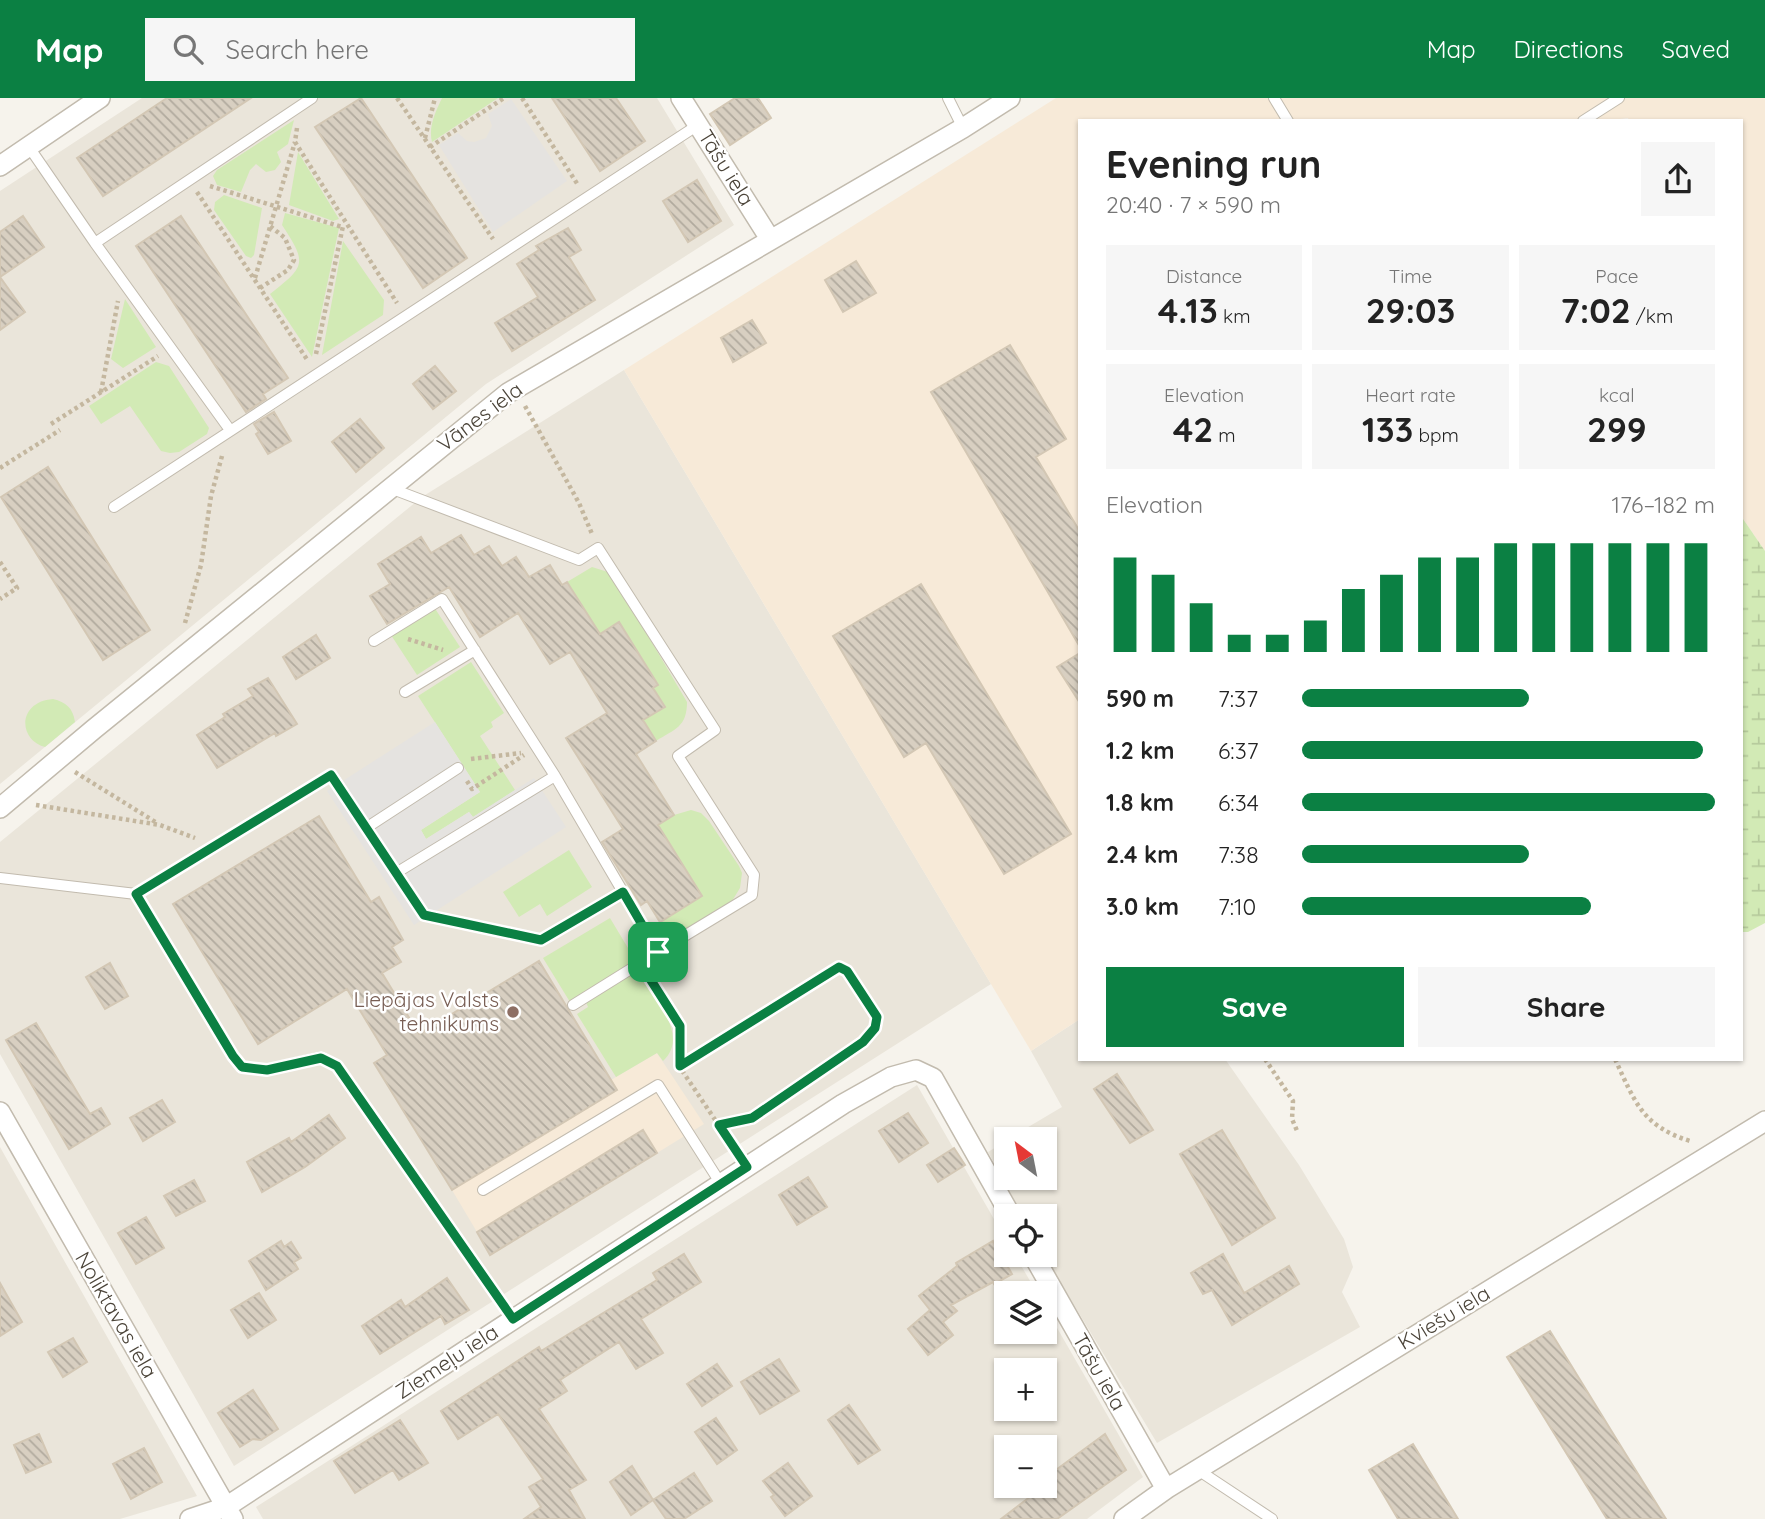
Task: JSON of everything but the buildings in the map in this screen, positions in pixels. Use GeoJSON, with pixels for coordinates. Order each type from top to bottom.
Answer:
{"type":"FeatureCollection","features":[{"type":"Feature","properties":{"kind":"street"},"geometry":{"type":"LineString","coordinates":[[0,166],[100,98]]}},
{"type":"Feature","properties":{"kind":"street","name":"Tāšu iela"},"geometry":{"type":"LineString","coordinates":[[681,98],[770,239]]}},
{"type":"Feature","properties":{"kind":"street","name":"Vānes iela"},"geometry":{"type":"LineString","coordinates":[[4,804],[515,388],[963,128],[1010,98]]}},
{"type":"Feature","properties":{"kind":"street","name":"Ziemeļu iela"},"geometry":{"type":"LineString","coordinates":[[190,1519],[229,1513],[513,1319],[843,1104],[891,1077],[916,1070],[933,1078],[1004,1204]]}},
{"type":"Feature","properties":{"kind":"street","name":"Noliktavas iela"},"geometry":{"type":"LineString","coordinates":[[0,1112],[229,1513]]}},
{"type":"Feature","properties":{"kind":"street","name":"Kviešu iela"},"geometry":{"type":"LineString","coordinates":[[1124,1519],[1197,1469],[1765,1121]]}},
{"type":"Feature","properties":{"kind":"street","name":"Tāšu iela"},"geometry":{"type":"LineString","coordinates":[[1040,1267],[1166,1489]]}},
{"type":"Feature","properties":{"kind":"lane"},"geometry":{"type":"LineString","coordinates":[[95,243],[312,98]]}},
{"type":"Feature","properties":{"kind":"lane"},"geometry":{"type":"LineString","coordinates":[[948,98],[963,128]]}},
{"type":"Feature","properties":{"kind":"lane"},"geometry":{"type":"LineString","coordinates":[[1274,98],[1287,119]]}},
{"type":"Feature","properties":{"kind":"lane"},"geometry":{"type":"LineString","coordinates":[[1586,119],[1619,98]]}},
{"type":"Feature","properties":{"kind":"lane"},"geometry":{"type":"LineString","coordinates":[[114,507],[698,125]]}},
{"type":"Feature","properties":{"kind":"lane"},"geometry":{"type":"LineString","coordinates":[[29,147],[230,430]]}},
{"type":"Feature","properties":{"kind":"lane"},"geometry":{"type":"LineString","coordinates":[[390,488],[579,560],[598,548],[715,730],[678,756],[754,876],[752,895],[573,1005]]}},
{"type":"Feature","properties":{"kind":"lane"},"geometry":{"type":"LineString","coordinates":[[374,641],[442,599],[555,776],[658,952]]}},
{"type":"Feature","properties":{"kind":"lane"},"geometry":{"type":"LineString","coordinates":[[405,692],[475,650]]}},
{"type":"Feature","properties":{"kind":"lane"},"geometry":{"type":"LineString","coordinates":[[366,828],[458,768]]}},
{"type":"Feature","properties":{"kind":"lane"},"geometry":{"type":"LineString","coordinates":[[0,878],[136,894],[331,775],[424,915],[541,940],[623,892]]}},
{"type":"Feature","properties":{"kind":"lane"},"geometry":{"type":"LineString","coordinates":[[396,873],[555,776]]}},
{"type":"Feature","properties":{"kind":"lane"},"geometry":{"type":"LineString","coordinates":[[136,894],[242,1067],[267,1070],[321,1058],[337,1066],[513,1319]]}},
{"type":"Feature","properties":{"kind":"lane"},"geometry":{"type":"LineString","coordinates":[[483,1190],[659,1085],[721,1184]]}},
{"type":"Feature","properties":{"kind":"lane"},"geometry":{"type":"LineString","coordinates":[[1197,1469],[1272,1519]]}},
{"type":"Feature","properties":{"kind":"path"},"geometry":{"type":"LineString","coordinates":[[397,98],[502,252]]}},
{"type":"Feature","properties":{"kind":"path"},"geometry":{"type":"LineString","coordinates":[[425,139],[435,98]]}},
{"type":"Feature","properties":{"kind":"path"},"geometry":{"type":"LineString","coordinates":[[430,147],[504,98]]}},
{"type":"Feature","properties":{"kind":"path"},"geometry":{"type":"LineString","coordinates":[[522,98],[586,198]]}},
{"type":"Feature","properties":{"kind":"path"},"geometry":{"type":"LineString","coordinates":[[254,279],[295,142],[301,105]]}},
{"type":"Feature","properties":{"kind":"path"},"geometry":{"type":"LineString","coordinates":[[295,142],[344,225],[405,316]]}},
{"type":"Feature","properties":{"kind":"path"},"geometry":{"type":"LineString","coordinates":[[189,180],[344,225]]}},
{"type":"Feature","properties":{"kind":"path"},"geometry":{"type":"LineString","coordinates":[[189,180],[313,369],[344,225]]}},
{"type":"Feature","properties":{"kind":"path"},"geometry":{"type":"LineString","coordinates":[[260,288],[288,270],[294,260],[285,238],[270,226]]}},
{"type":"Feature","properties":{"kind":"path"},"geometry":{"type":"LineString","coordinates":[[100,393],[121,280]]}},
{"type":"Feature","properties":{"kind":"path"},"geometry":{"type":"LineString","coordinates":[[51,424],[170,348]]}},
{"type":"Feature","properties":{"kind":"path"},"geometry":{"type":"LineString","coordinates":[[515,388],[579,503],[598,548]]}},
{"type":"Feature","properties":{"kind":"path"},"geometry":{"type":"LineString","coordinates":[[0,468],[60,430]]}},
{"type":"Feature","properties":{"kind":"path"},"geometry":{"type":"LineString","coordinates":[[185,622],[201,565],[211,496],[230,430]]}},
{"type":"Feature","properties":{"kind":"path"},"geometry":{"type":"LineString","coordinates":[[0,562],[17,588],[0,599]]}},
{"type":"Feature","properties":{"kind":"path"},"geometry":{"type":"LineString","coordinates":[[387,633],[464,657]]}},
{"type":"Feature","properties":{"kind":"path"},"geometry":{"type":"LineString","coordinates":[[529,752],[472,789],[458,768],[454,761],[529,752]]}},
{"type":"Feature","properties":{"kind":"path"},"geometry":{"type":"LineString","coordinates":[[57,760],[160,825],[215,846]]}},
{"type":"Feature","properties":{"kind":"path"},"geometry":{"type":"LineString","coordinates":[[4,804],[160,825]]}},
{"type":"Feature","properties":{"kind":"path"},"geometry":{"type":"LineString","coordinates":[[640,963],[680,1026],[680,1066],[747,1167]]}},
{"type":"Feature","properties":{"kind":"path"},"geometry":{"type":"LineString","coordinates":[[680,1066],[839,967],[847,971],[877,1017],[875,1028],[863,1042],[752,1118],[719,1125]]}},
{"type":"Feature","properties":{"kind":"path"},"geometry":{"type":"LineString","coordinates":[[1266,1061],[1293,1101],[1292,1119],[1298,1133]]}},
{"type":"Feature","properties":{"kind":"path"},"geometry":{"type":"LineString","coordinates":[[1616,1061],[1636,1106],[1666,1133],[1718,1150]]}},
{"type":"Feature","properties":{"kind":"shaded area"},"geometry":{"type":"Polygon","coordinates":[[[142,98],[657,98],[734,225],[486,384],[0,784],[0,191],[142,98]]]}},
{"type":"Feature","properties":{"kind":"shaded area"},"geometry":{"type":"Polygon","coordinates":[[[1056,98],[1765,98],[1765,551],[1743,519],[1743,119],[1078,119],[1078,1020],[1031,1051],[624,370],[1056,98]]]}},
{"type":"Feature","properties":{"kind":"shaded area"},"geometry":{"type":"Polygon","coordinates":[[[511,99],[567,181],[493,232],[439,145],[458,133],[467,141],[486,138],[492,126],[488,114],[511,99]]]}},
{"type":"Feature","properties":{"kind":"shaded area"},"geometry":{"type":"Polygon","coordinates":[[[624,370],[991,984],[234,1466],[0,1054],[0,842],[422,497],[624,370]]]}},
{"type":"Feature","properties":{"kind":"shaded area"},"geometry":{"type":"Polygon","coordinates":[[[435,722],[480,792],[421,830],[426,839],[469,812],[473,817],[534,778],[566,827],[414,925],[327,791],[435,722]]]}},
{"type":"Feature","properties":{"kind":"shaded area"},"geometry":{"type":"Polygon","coordinates":[[[1078,1020],[1078,1061],[1226,1061],[1299,1165],[1344,1239],[1353,1267],[1342,1292],[1360,1327],[1157,1443],[1051,1267],[1057,1267],[1057,1204],[1016,1204],[1009,1190],[1057,1190],[1057,1127],[1028,1127],[1062,1107],[1031,1051],[1078,1020]]]}},
{"type":"Feature","properties":{"kind":"shaded area"},"geometry":{"type":"Polygon","coordinates":[[[657,1053],[704,1124],[657,1153],[642,1130],[477,1232],[452,1190],[616,1090],[611,1080],[657,1053]]]}},
{"type":"Feature","properties":{"kind":"shaded area"},"geometry":{"type":"Polygon","coordinates":[[[917,1085],[994,1219],[994,1267],[1022,1267],[1030,1281],[994,1281],[994,1344],[1057,1344],[1057,1328],[1143,1477],[1087,1519],[263,1519],[256,1507],[917,1085]]]}},
{"type":"Feature","properties":{"kind":"shaded area"},"geometry":{"type":"Polygon","coordinates":[[[0,1147],[197,1496],[120,1519],[0,1519],[0,1147]]]}},
{"type":"Feature","properties":{"kind":"shaded area"},"geometry":{"type":"Polygon","coordinates":[[[994,1148],[994,1163],[988,1152],[994,1148]]]}},
{"type":"Feature","properties":{"kind":"green space"},"geometry":{"type":"Polygon","coordinates":[[[442,98],[498,98],[432,142],[432,125],[442,98]]]}},
{"type":"Feature","properties":{"kind":"green space"},"geometry":{"type":"Polygon","coordinates":[[[294,120],[288,144],[277,152],[281,162],[275,170],[266,172],[256,164],[250,170],[241,192],[217,185],[213,176],[217,170],[294,120]]]}},
{"type":"Feature","properties":{"kind":"green space"},"geometry":{"type":"Polygon","coordinates":[[[298,152],[339,219],[333,221],[289,205],[298,152]]]}},
{"type":"Feature","properties":{"kind":"green space"},"geometry":{"type":"Polygon","coordinates":[[[224,195],[262,208],[254,255],[251,258],[246,256],[214,210],[215,202],[224,195]]]}},
{"type":"Feature","properties":{"kind":"green space"},"geometry":{"type":"Polygon","coordinates":[[[285,213],[339,228],[312,357],[270,294],[291,277],[299,263],[296,248],[282,225],[285,213]]]}},
{"type":"Feature","properties":{"kind":"green space"},"geometry":{"type":"Polygon","coordinates":[[[343,241],[384,300],[383,315],[322,355],[343,241]]]}},
{"type":"Feature","properties":{"kind":"green space"},"geometry":{"type":"Polygon","coordinates":[[[125,299],[156,347],[123,368],[111,359],[125,299]]]}},
{"type":"Feature","properties":{"kind":"green space"},"geometry":{"type":"Polygon","coordinates":[[[156,362],[169,366],[209,428],[207,434],[179,452],[161,451],[130,406],[101,424],[89,406],[156,362]]]}},
{"type":"Feature","properties":{"kind":"green space"},"geometry":{"type":"Polygon","coordinates":[[[1743,519],[1765,551],[1765,923],[1743,932],[1743,519]]]}},
{"type":"Feature","properties":{"kind":"green space"},"geometry":{"type":"Polygon","coordinates":[[[592,567],[611,573],[687,702],[685,717],[679,726],[656,741],[643,720],[665,707],[653,688],[658,684],[619,622],[600,634],[567,582],[592,567]]]}},
{"type":"Feature","properties":{"kind":"green space"},"geometry":{"type":"Polygon","coordinates":[[[434,607],[460,647],[417,675],[391,635],[434,607]]]}},
{"type":"Feature","properties":{"kind":"green space"},"geometry":{"type":"Polygon","coordinates":[[[471,662],[504,713],[491,722],[493,727],[480,736],[515,790],[473,817],[469,812],[426,839],[421,830],[480,792],[418,696],[471,662]]]}},
{"type":"Feature","properties":{"kind":"green space"},"geometry":{"type":"Polygon","coordinates":[[[53,699],[68,706],[75,722],[45,747],[30,737],[25,722],[33,707],[53,699]]]}},
{"type":"Feature","properties":{"kind":"green space"},"geometry":{"type":"Polygon","coordinates":[[[691,810],[701,813],[709,821],[742,873],[740,888],[732,901],[681,932],[669,930],[660,922],[701,896],[658,825],[674,815],[691,810]]]}},
{"type":"Feature","properties":{"kind":"green space"},"geometry":{"type":"Polygon","coordinates":[[[569,850],[592,887],[547,916],[540,904],[519,917],[503,892],[569,850]]]}},
{"type":"Feature","properties":{"kind":"green space"},"geometry":{"type":"Polygon","coordinates":[[[610,918],[634,958],[628,967],[570,1002],[543,958],[610,918]]]}},
{"type":"Feature","properties":{"kind":"green space"},"geometry":{"type":"Polygon","coordinates":[[[634,973],[640,975],[661,1006],[672,1029],[673,1040],[663,1061],[657,1053],[616,1077],[577,1014],[588,1007],[586,1002],[634,973]]]}},
{"type":"Feature","properties":{"kind":"place","name":"Liepājas Valsts tehnikums"},"geometry":{"type":"Point","coordinates":[513,1012]}},
{"type":"Feature","properties":{"kind":"route"},"geometry":{"type":"LineString","coordinates":[[331,775],[424,915],[541,940],[623,892],[658,952],[640,963],[680,1026],[680,1066],[839,967],[847,971],[877,1017],[875,1028],[863,1042],[752,1118],[719,1125],[747,1167],[513,1319],[337,1066],[321,1058],[267,1070],[242,1067],[136,894],[331,775]]}}]}
